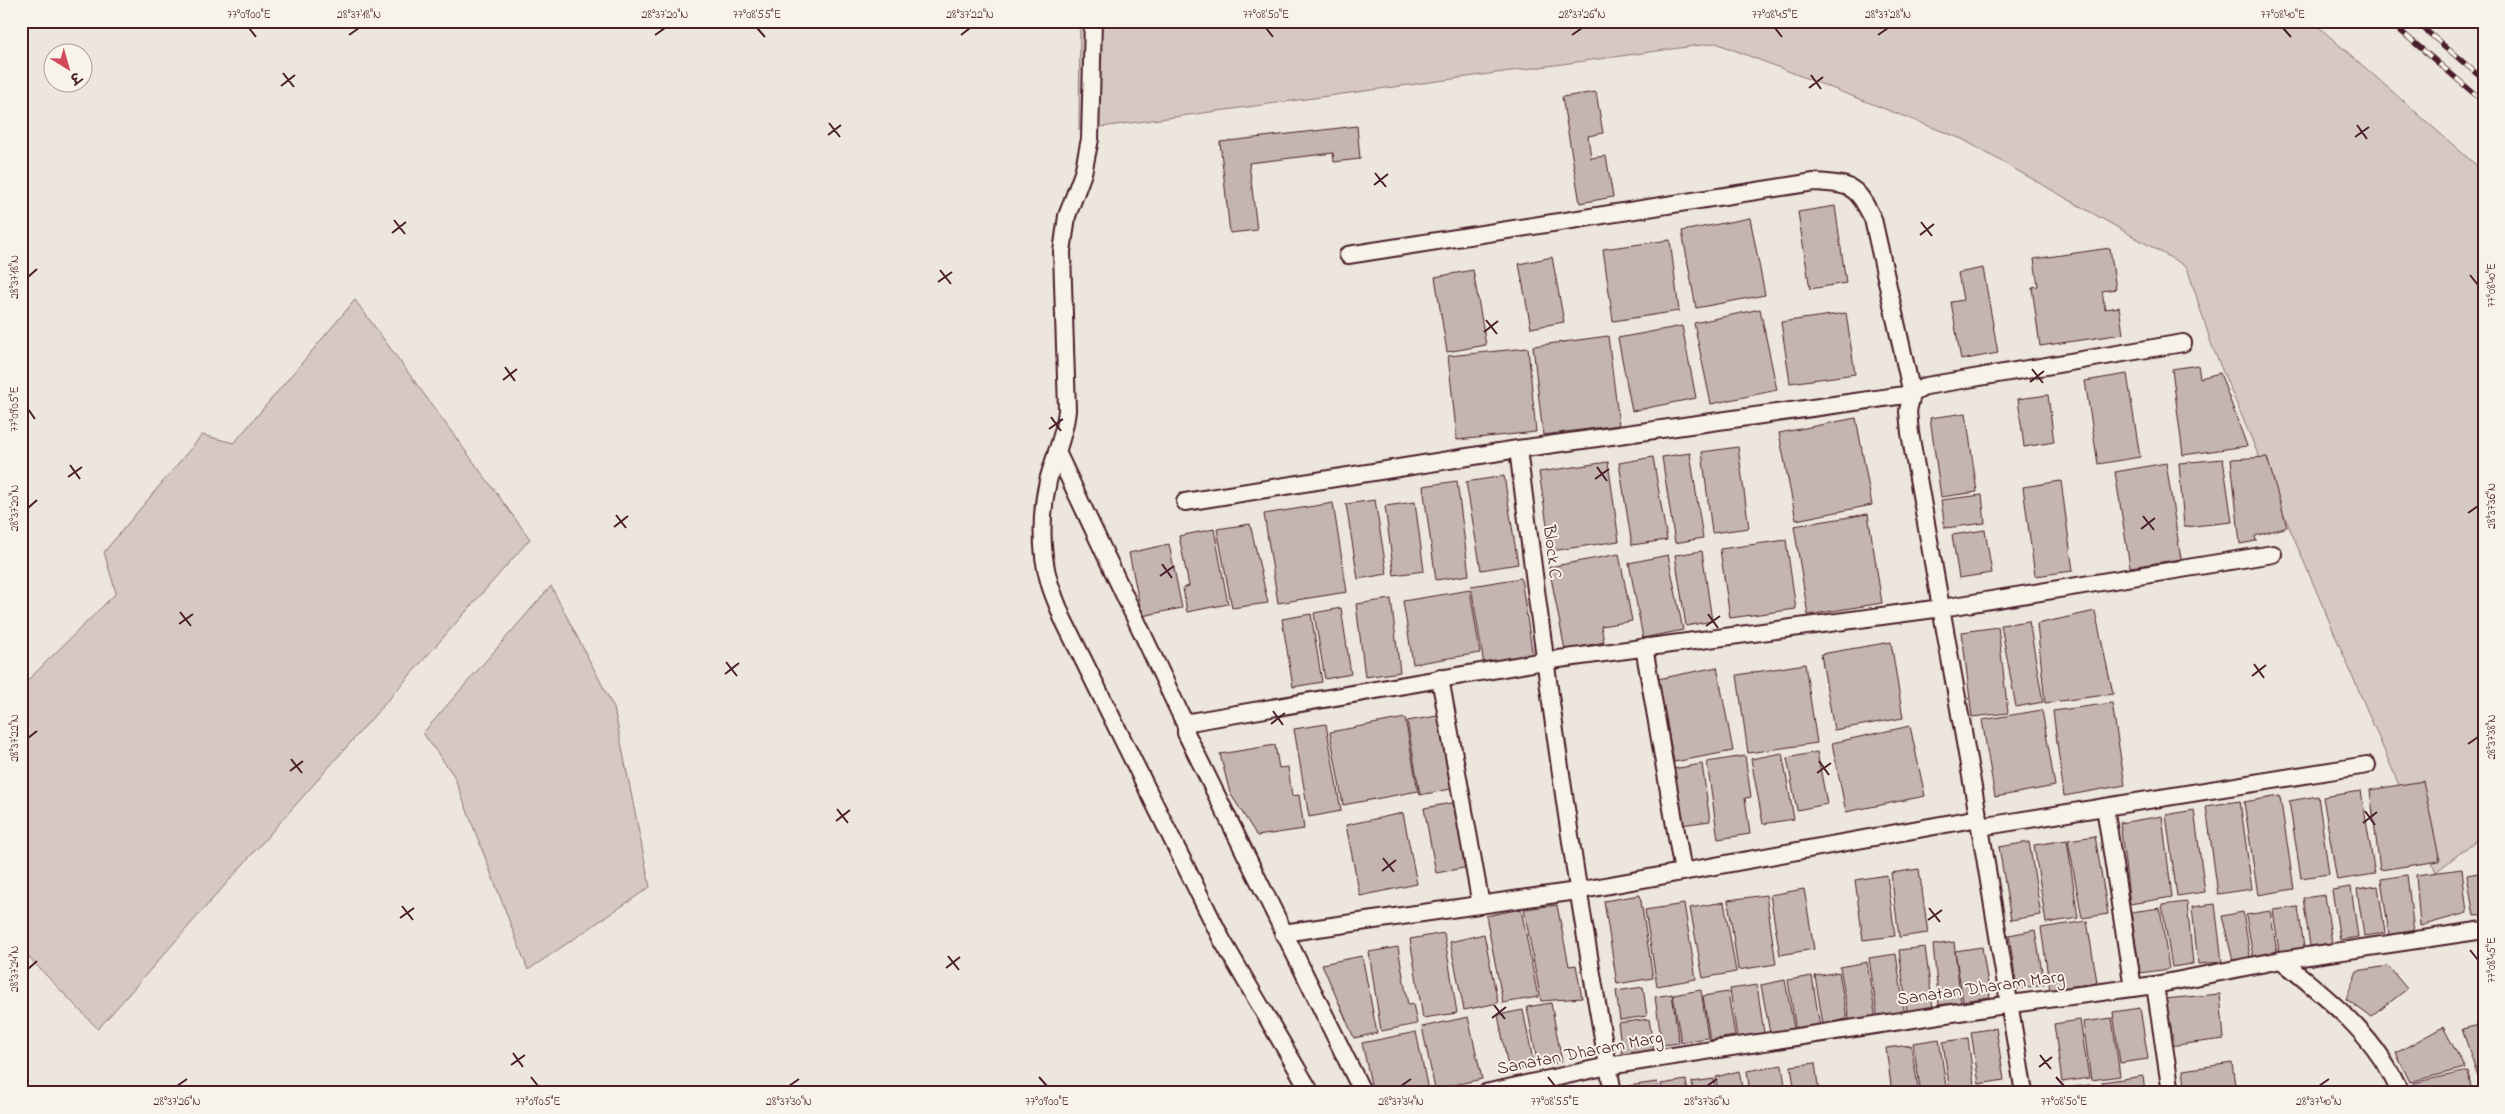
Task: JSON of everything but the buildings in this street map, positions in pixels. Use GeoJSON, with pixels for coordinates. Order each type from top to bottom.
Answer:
{"type":"FeatureCollection","features":[{"type":"Feature","properties":{"kind":"street"},"geometry":{"type":"LineString","coordinates":[[1093,21],[1090,139],[1083,173],[1067,216],[1062,252],[1067,410],[1066,427],[1048,483],[1044,539],[1049,581],[1062,617],[1222,940],[1311,1093]]}},
{"type":"Feature","properties":{"kind":"street"},"geometry":{"type":"LineString","coordinates":[[1348,255],[1814,182],[1846,185],[1860,194],[1873,219],[1912,394],[1908,412],[1910,433],[2011,1004],[2024,1093]]}},
{"type":"Feature","properties":{"kind":"street"},"geometry":{"type":"LineString","coordinates":[[1186,502],[1518,449],[1912,394],[1926,386],[2183,343]]}},
{"type":"Feature","properties":{"kind":"street","name":"Block C"},"geometry":{"type":"LineString","coordinates":[[1518,449],[1544,661],[1577,892],[1613,1093]]}},
{"type":"Feature","properties":{"kind":"street"},"geometry":{"type":"LineString","coordinates":[[1057,452],[1186,726],[1186,733],[1363,1093]]}},
{"type":"Feature","properties":{"kind":"street"},"geometry":{"type":"LineString","coordinates":[[1186,726],[1190,722],[1544,661],[1942,608],[2273,554]]}},
{"type":"Feature","properties":{"kind":"street"},"geometry":{"type":"LineString","coordinates":[[1644,647],[1683,872]]}},
{"type":"Feature","properties":{"kind":"street"},"geometry":{"type":"LineString","coordinates":[[1440,678],[1481,905]]}},
{"type":"Feature","properties":{"kind":"street"},"geometry":{"type":"LineString","coordinates":[[1283,933],[1577,892],[1683,872],[1979,822],[2105,806],[2366,765]]}},
{"type":"Feature","properties":{"kind":"street"},"geometry":{"type":"LineString","coordinates":[[2105,806],[2133,988]]}},
{"type":"Feature","properties":{"kind":"street","name":"Sanatan Dharam Marg"},"geometry":{"type":"LineString","coordinates":[[1485,1093],[1608,1066],[2011,1004],[2155,985],[2281,960],[2484,930]]}},
{"type":"Feature","properties":{"kind":"street"},"geometry":{"type":"LineString","coordinates":[[2281,960],[2347,1018],[2377,1049],[2400,1093]]}},
{"type":"Feature","properties":{"kind":"street"},"geometry":{"type":"LineString","coordinates":[[2155,985],[2171,1093]]}},
{"type":"Feature","properties":{"kind":"shaded area"},"geometry":{"type":"Polygon","coordinates":[[[1080,21],[2312,21],[2484,172],[2484,834],[2436,872],[2212,346],[2187,267],[1962,139],[1716,43],[1079,130],[1080,21]]]}},
{"type":"Feature","properties":{"kind":"shaded area"},"geometry":{"type":"Polygon","coordinates":[[[355,300],[530,539],[98,1029],[21,949],[21,687],[116,593],[104,552],[202,435],[234,443],[355,300]]]}},
{"type":"Feature","properties":{"kind":"shaded area"},"geometry":{"type":"Polygon","coordinates":[[[551,586],[614,708],[650,887],[528,970],[454,776],[423,733],[551,586]]]}},
{"type":"Feature","properties":{"kind":"railway"},"geometry":{"type":"LineString","coordinates":[[2389,21],[2484,102]]}},
{"type":"Feature","properties":{"kind":"railway"},"geometry":{"type":"LineString","coordinates":[[2415,21],[2484,80]]}}]}
